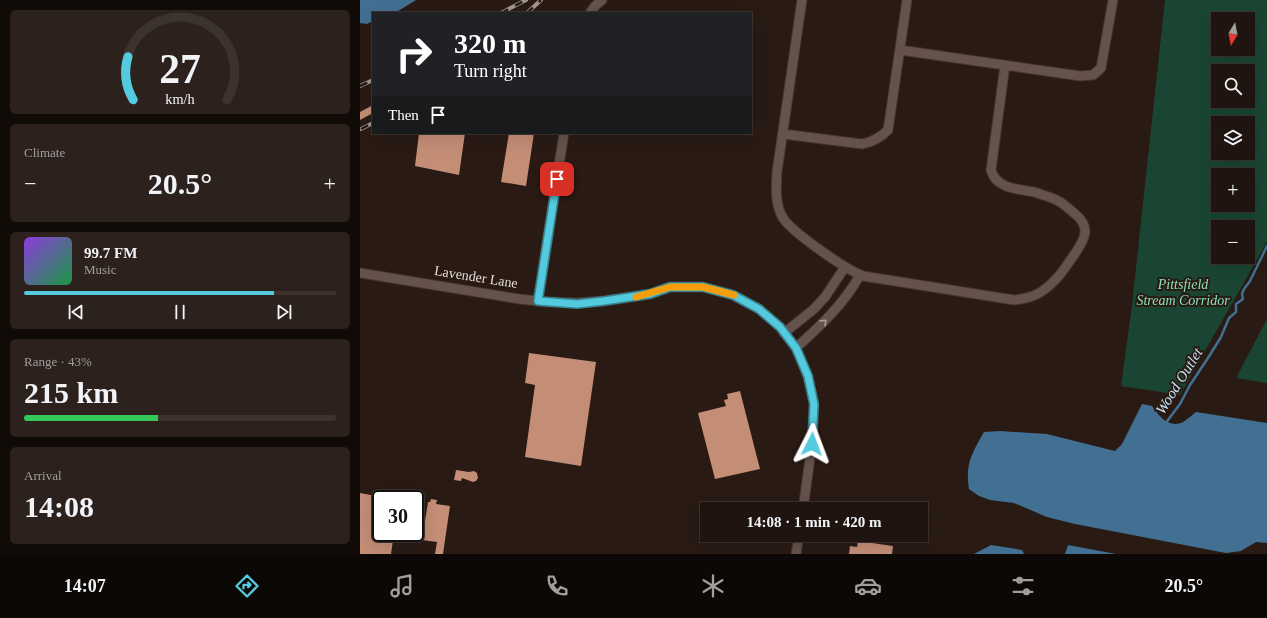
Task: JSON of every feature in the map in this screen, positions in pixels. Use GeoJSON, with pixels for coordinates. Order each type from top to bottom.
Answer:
{"type":"FeatureCollection","features":[{"type":"Feature","properties":{"kind":"street"},"geometry":{"type":"LineString","coordinates":[[591,12],[602,0]]}},
{"type":"Feature","properties":{"kind":"street"},"geometry":{"type":"LineString","coordinates":[[802,0],[777,172],[776,192],[778,204],[783,217],[792,228],[845,267],[860,275],[1014,300],[1026,299],[1036,295],[1047,288],[1059,277],[1066,267],[1082,242],[1085,232],[1084,224],[1079,216],[1063,203],[1053,198],[1035,192],[1008,187],[999,182],[993,176],[991,170],[1005,65]]}},
{"type":"Feature","properties":{"kind":"street"},"geometry":{"type":"LineString","coordinates":[[783,134],[862,144],[872,142],[881,137],[888,130],[907,0]]}},
{"type":"Feature","properties":{"kind":"street"},"geometry":{"type":"LineString","coordinates":[[900,50],[1080,76],[1093,75],[1101,68],[1114,0]]}},
{"type":"Feature","properties":{"kind":"street"},"geometry":{"type":"LineString","coordinates":[[538,301],[564,134]]}},
{"type":"Feature","properties":{"kind":"street"},"geometry":{"type":"LineString","coordinates":[[784,333],[814,309],[825,297],[845,267]]}},
{"type":"Feature","properties":{"kind":"street","name":"Lavender Lane"},"geometry":{"type":"LineString","coordinates":[[360,273],[538,301],[577,304],[631,298],[650,294],[670,287],[703,287],[733,295],[759,309],[780,327],[796,348],[808,376],[814,404],[812,444],[804,502]]}},
{"type":"Feature","properties":{"kind":"street"},"geometry":{"type":"LineString","coordinates":[[796,348],[839,306],[860,275]]}},
{"type":"Feature","properties":{"kind":"street"},"geometry":{"type":"LineString","coordinates":[[796,554],[798,542]]}},
{"type":"Feature","properties":{"kind":"green space","name":"Pittsfield Stream Corridor"},"geometry":{"type":"Polygon","coordinates":[[[1165,0],[1267,0],[1267,242],[1255,263],[1255,220],[1211,220],[1211,264],[1254,264],[1180,395],[1121,386],[1132,305],[1165,0]]]}},
{"type":"Feature","properties":{"kind":"green space"},"geometry":{"type":"Polygon","coordinates":[[[1267,319],[1267,383],[1236,378],[1267,319]]]}},
{"type":"Feature","properties":{"kind":"water"},"geometry":{"type":"Polygon","coordinates":[[[360,0],[416,0],[397,12],[372,12],[372,22],[367,24],[360,23],[360,0]]]}},
{"type":"Feature","properties":{"kind":"water"},"geometry":{"type":"Polygon","coordinates":[[[1142,404],[1152,406],[1161,417],[1173,424],[1183,422],[1196,412],[1267,423],[1267,543],[1256,542],[1241,551],[1226,553],[1075,524],[1047,517],[1014,503],[990,500],[979,496],[969,489],[968,472],[970,459],[984,432],[1000,431],[1047,434],[1115,451],[1122,444],[1142,404]]]}},
{"type":"Feature","properties":{"kind":"water"},"geometry":{"type":"Polygon","coordinates":[[[991,545],[1022,550],[1024,554],[974,554],[991,545]]]}},
{"type":"Feature","properties":{"kind":"water"},"geometry":{"type":"Polygon","coordinates":[[[1068,545],[1116,554],[1065,554],[1068,545]]]}},
{"type":"Feature","properties":{"kind":"building"},"geometry":{"type":"Polygon","coordinates":[[[372,106],[372,114],[360,120],[360,112],[372,106]]]}},
{"type":"Feature","properties":{"kind":"building"},"geometry":{"type":"Polygon","coordinates":[[[419,134],[465,134],[459,175],[415,166],[419,134]]]}},
{"type":"Feature","properties":{"kind":"building"},"geometry":{"type":"Polygon","coordinates":[[[509,134],[534,134],[526,186],[501,182],[509,134]]]}},
{"type":"Feature","properties":{"kind":"building"},"geometry":{"type":"Polygon","coordinates":[[[529,353],[596,362],[581,466],[525,457],[535,385],[525,383],[529,353]]]}},
{"type":"Feature","properties":{"kind":"building"},"geometry":{"type":"Polygon","coordinates":[[[740,391],[760,469],[715,479],[698,413],[726,406],[724,400],[728,399],[727,394],[740,391]]]}},
{"type":"Feature","properties":{"kind":"building"},"geometry":{"type":"Polygon","coordinates":[[[456,470],[469,472],[474,471],[477,473],[478,478],[473,482],[462,478],[461,481],[454,480],[456,470]]]}},
{"type":"Feature","properties":{"kind":"building"},"geometry":{"type":"Polygon","coordinates":[[[360,493],[372,495],[372,542],[393,542],[391,554],[360,554],[360,493]]]}},
{"type":"Feature","properties":{"kind":"building"},"geometry":{"type":"Polygon","coordinates":[[[431,499],[437,500],[436,504],[450,506],[443,554],[435,554],[437,542],[424,540],[424,527],[428,502],[430,502],[431,499]]]}},
{"type":"Feature","properties":{"kind":"building"},"geometry":{"type":"Polygon","coordinates":[[[858,542],[893,546],[892,554],[849,554],[850,546],[857,547],[858,542]]]}},
{"type":"Feature","properties":{"kind":"waterway","name":"Wood Outlet"},"geometry":{"type":"LineString","coordinates":[[1165,424],[1180,404],[1190,385],[1221,337],[1229,318],[1236,312],[1236,304],[1243,299],[1242,294],[1244,289],[1250,281],[1267,246]]}},
{"type":"Feature","properties":{"kind":"railway"},"geometry":{"type":"LineString","coordinates":[[503,12],[526,0]]}},
{"type":"Feature","properties":{"kind":"railway"},"geometry":{"type":"LineString","coordinates":[[528,12],[541,0]]}},
{"type":"Feature","properties":{"kind":"railway"},"geometry":{"type":"LineString","coordinates":[[360,86],[372,80]]}},
{"type":"Feature","properties":{"kind":"railway"},"geometry":{"type":"LineString","coordinates":[[361,129],[372,124]]}},
{"type":"Feature","properties":{"kind":"slow traffic"},"geometry":{"type":"LineString","coordinates":[[636,297],[670,287],[703,287],[734,295]]}},
{"type":"Feature","properties":{"kind":"route"},"geometry":{"type":"LineString","coordinates":[[557,179],[538,301],[577,304],[631,298],[650,294],[670,287],[703,287],[733,295],[759,309],[780,327],[796,348],[808,376],[814,404],[812,444]]}}]}
